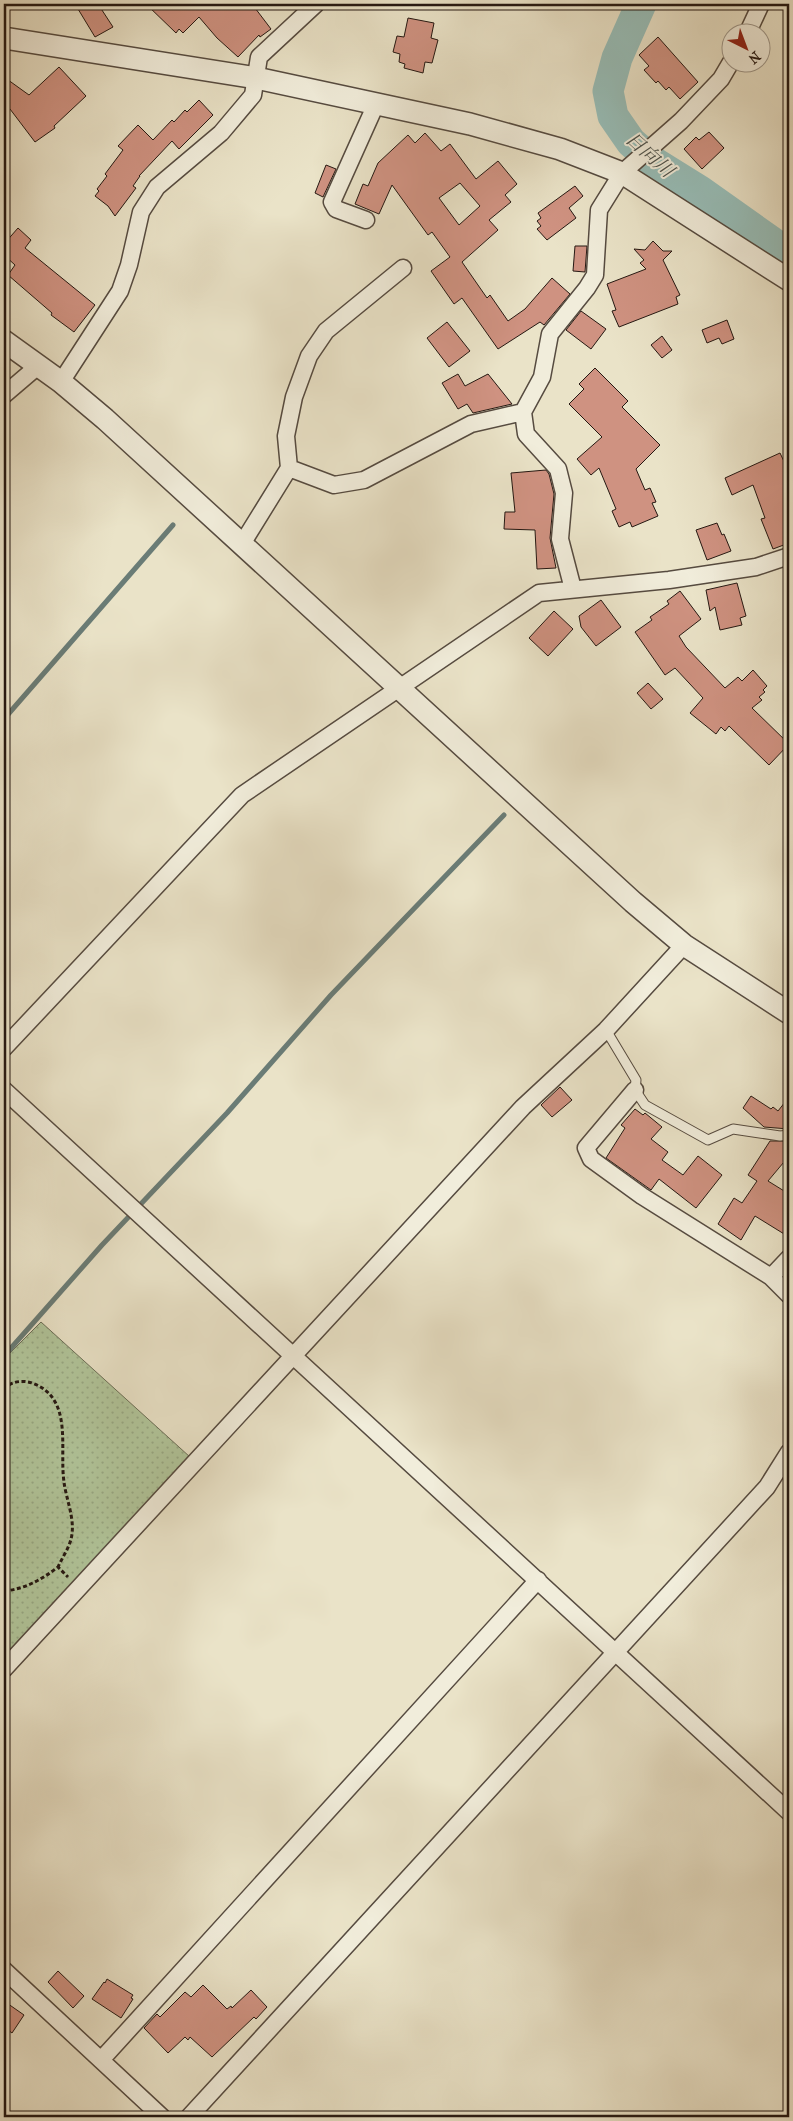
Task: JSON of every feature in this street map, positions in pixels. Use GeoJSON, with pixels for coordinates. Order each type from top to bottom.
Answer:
{"type":"FeatureCollection","features":[{"type":"Feature","properties":{"kind":"street"},"geometry":{"type":"LineString","coordinates":[[61,382],[120,291],[129,265],[141,212],[157,188],[221,133],[253,95],[259,57],[316,4]]}},
{"type":"Feature","properties":{"kind":"street"},"geometry":{"type":"LineString","coordinates":[[753,22],[761,4]]}},
{"type":"Feature","properties":{"kind":"street"},"geometry":{"type":"LineString","coordinates":[[4,38],[256,78],[470,124],[627,168],[789,280]]}},
{"type":"Feature","properties":{"kind":"street"},"geometry":{"type":"LineString","coordinates":[[573,589],[560,539],[564,493],[558,469],[526,434],[523,412],[542,377],[550,334],[587,288],[595,275],[599,210],[627,168],[688,114],[725,72]]}},
{"type":"Feature","properties":{"kind":"street"},"geometry":{"type":"LineString","coordinates":[[366,220],[336,209],[332,202],[376,104]]}},
{"type":"Feature","properties":{"kind":"street"},"geometry":{"type":"LineString","coordinates":[[242,544],[288,468],[286,436],[294,397],[309,356],[326,331],[402,268]]}},
{"type":"Feature","properties":{"kind":"street"},"geometry":{"type":"LineString","coordinates":[[4,342],[61,382],[106,419],[589,863],[684,945],[789,1013]]}},
{"type":"Feature","properties":{"kind":"street"},"geometry":{"type":"LineString","coordinates":[[4,395],[38,366]]}},
{"type":"Feature","properties":{"kind":"street"},"geometry":{"type":"LineString","coordinates":[[288,468],[334,485],[364,480],[471,424],[523,412]]}},
{"type":"Feature","properties":{"kind":"street"},"geometry":{"type":"LineString","coordinates":[[4,1048],[242,795],[539,593],[669,580],[756,567],[789,556]]}},
{"type":"Feature","properties":{"kind":"street"},"geometry":{"type":"LineString","coordinates":[[4,1669],[523,1107],[606,1030],[684,945]]}},
{"type":"Feature","properties":{"kind":"street"},"geometry":{"type":"LineString","coordinates":[[4,1090],[789,1812]]}},
{"type":"Feature","properties":{"kind":"street"},"geometry":{"type":"LineString","coordinates":[[635,1090],[586,1148],[591,1159],[642,1196],[771,1277],[789,1296]]}},
{"type":"Feature","properties":{"kind":"street"},"geometry":{"type":"LineString","coordinates":[[771,1277],[789,1258]]}},
{"type":"Feature","properties":{"kind":"street"},"geometry":{"type":"LineString","coordinates":[[189,2117],[617,1653],[767,1487],[789,1452]]}},
{"type":"Feature","properties":{"kind":"street"},"geometry":{"type":"LineString","coordinates":[[102,2060],[538,1580]]}},
{"type":"Feature","properties":{"kind":"street"},"geometry":{"type":"LineString","coordinates":[[4,1970],[162,2117]]}},
{"type":"Feature","properties":{"kind":"lane"},"geometry":{"type":"LineString","coordinates":[[606,1030],[636,1080],[635,1090],[645,1105],[708,1140],[733,1129],[780,1136],[789,1135]]}},
{"type":"Feature","properties":{"kind":"path"},"geometry":{"type":"LineString","coordinates":[[4,1388],[20,1381],[41,1386],[50,1392],[63,1422],[62,1468],[66,1498],[72,1522],[72,1538],[58,1567],[40,1580],[24,1587],[4,1591]]}},
{"type":"Feature","properties":{"kind":"path"},"geometry":{"type":"LineString","coordinates":[[58,1567],[78,1588]]}},
{"type":"Feature","properties":{"kind":"green space"},"geometry":{"type":"Polygon","coordinates":[[[41,1322],[190,1457],[4,1659],[4,1349],[9,1354],[41,1322]]]}},
{"type":"Feature","properties":{"kind":"building"},"geometry":{"type":"Polygon","coordinates":[[[75,4],[98,4],[113,27],[95,37],[75,4]]]}},
{"type":"Feature","properties":{"kind":"building"},"geometry":{"type":"Polygon","coordinates":[[[146,4],[252,4],[271,29],[260,37],[259,35],[238,57],[217,38],[199,17],[183,33],[179,29],[176,33],[146,4]]]}},
{"type":"Feature","properties":{"kind":"building"},"geometry":{"type":"Polygon","coordinates":[[[408,18],[434,23],[431,38],[438,40],[432,63],[425,62],[423,73],[404,68],[405,64],[399,62],[400,54],[393,52],[397,36],[404,37],[408,18]]]}},
{"type":"Feature","properties":{"kind":"building"},"geometry":{"type":"Polygon","coordinates":[[[658,37],[698,82],[680,99],[669,87],[666,90],[658,81],[656,83],[644,70],[649,66],[639,55],[658,37]]]}},
{"type":"Feature","properties":{"kind":"building"},"geometry":{"type":"Polygon","coordinates":[[[59,67],[86,96],[54,126],[55,128],[35,142],[10,109],[4,116],[4,77],[29,95],[59,67]]]}},
{"type":"Feature","properties":{"kind":"building"},"geometry":{"type":"Polygon","coordinates":[[[199,100],[213,115],[179,149],[172,141],[139,176],[133,186],[136,188],[115,216],[108,206],[95,196],[99,191],[97,189],[107,176],[105,174],[123,150],[118,146],[138,125],[153,140],[172,120],[174,122],[185,110],[187,112],[199,100]]]}},
{"type":"Feature","properties":{"kind":"building"},"geometry":{"type":"Polygon","coordinates":[[[709,132],[724,148],[702,169],[684,149],[696,137],[699,140],[709,132]]]}},
{"type":"Feature","properties":{"kind":"building"},"geometry":{"type":"Polygon","coordinates":[[[425,133],[441,151],[450,144],[476,179],[498,161],[517,184],[505,195],[511,202],[489,220],[498,230],[462,262],[487,298],[490,295],[508,321],[525,309],[552,278],[570,294],[544,325],[540,322],[498,349],[462,298],[454,304],[431,271],[450,257],[432,232],[428,235],[392,185],[379,214],[355,204],[363,184],[368,186],[378,163],[408,135],[415,143],[425,133]],[[460,183],[439,198],[459,225],[480,206],[460,183]]]}},
{"type":"Feature","properties":{"kind":"building"},"geometry":{"type":"Polygon","coordinates":[[[326,165],[336,169],[323,197],[315,193],[326,165]]]}},
{"type":"Feature","properties":{"kind":"building"},"geometry":{"type":"Polygon","coordinates":[[[575,186],[583,196],[569,208],[576,218],[547,240],[537,229],[541,226],[537,221],[541,218],[538,213],[575,186]]]}},
{"type":"Feature","properties":{"kind":"building"},"geometry":{"type":"Polygon","coordinates":[[[18,228],[31,240],[25,248],[95,305],[74,332],[51,315],[52,313],[8,275],[15,265],[4,255],[4,244],[18,228]]]}},
{"type":"Feature","properties":{"kind":"building"},"geometry":{"type":"Polygon","coordinates":[[[653,241],[663,251],[672,251],[663,260],[680,295],[676,297],[678,304],[619,327],[612,311],[616,310],[607,284],[646,269],[640,263],[644,260],[634,249],[645,250],[653,241]]]}},
{"type":"Feature","properties":{"kind":"building"},"geometry":{"type":"Polygon","coordinates":[[[575,246],[587,246],[585,272],[573,271],[575,246]]]}},
{"type":"Feature","properties":{"kind":"building"},"geometry":{"type":"Polygon","coordinates":[[[581,311],[606,329],[591,349],[566,330],[581,311]]]}},
{"type":"Feature","properties":{"kind":"building"},"geometry":{"type":"Polygon","coordinates":[[[727,320],[734,339],[722,344],[719,338],[707,343],[702,330],[727,320]]]}},
{"type":"Feature","properties":{"kind":"building"},"geometry":{"type":"Polygon","coordinates":[[[447,322],[470,351],[449,367],[427,338],[447,322]]]}},
{"type":"Feature","properties":{"kind":"building"},"geometry":{"type":"Polygon","coordinates":[[[662,336],[672,350],[662,358],[651,345],[662,336]]]}},
{"type":"Feature","properties":{"kind":"building"},"geometry":{"type":"Polygon","coordinates":[[[595,368],[628,401],[622,407],[660,445],[636,469],[645,490],[650,488],[656,502],[652,503],[658,516],[632,527],[630,522],[619,527],[612,511],[616,509],[599,468],[591,475],[577,459],[602,437],[569,404],[584,389],[579,384],[595,368]]]}},
{"type":"Feature","properties":{"kind":"building"},"geometry":{"type":"Polygon","coordinates":[[[458,374],[465,386],[488,374],[512,404],[473,413],[467,404],[458,409],[442,383],[458,374]]]}},
{"type":"Feature","properties":{"kind":"building"},"geometry":{"type":"Polygon","coordinates":[[[780,453],[789,472],[789,543],[773,549],[761,519],[765,518],[753,485],[732,495],[725,478],[780,453]]]}},
{"type":"Feature","properties":{"kind":"building"},"geometry":{"type":"Polygon","coordinates":[[[546,470],[549,474],[554,494],[550,538],[556,568],[537,569],[535,530],[504,529],[505,512],[515,512],[511,473],[546,470]]]}},
{"type":"Feature","properties":{"kind":"building"},"geometry":{"type":"Polygon","coordinates":[[[717,523],[731,551],[707,560],[696,530],[717,523]]]}},
{"type":"Feature","properties":{"kind":"building"},"geometry":{"type":"Polygon","coordinates":[[[737,583],[746,616],[740,618],[742,625],[720,630],[715,607],[710,611],[706,590],[737,583]]]}},
{"type":"Feature","properties":{"kind":"building"},"geometry":{"type":"Polygon","coordinates":[[[680,591],[701,619],[679,636],[686,647],[725,688],[738,677],[742,681],[753,670],[767,686],[763,690],[765,692],[759,697],[762,700],[752,708],[789,744],[769,765],[729,726],[725,731],[721,727],[716,734],[690,713],[703,698],[675,668],[665,675],[635,632],[652,620],[650,617],[669,604],[667,601],[680,591]]]}},
{"type":"Feature","properties":{"kind":"building"},"geometry":{"type":"Polygon","coordinates":[[[601,600],[621,627],[596,646],[581,627],[579,616],[601,600]]]}},
{"type":"Feature","properties":{"kind":"building"},"geometry":{"type":"Polygon","coordinates":[[[554,611],[573,629],[548,656],[529,638],[554,611]]]}},
{"type":"Feature","properties":{"kind":"building"},"geometry":{"type":"Polygon","coordinates":[[[648,683],[663,699],[651,709],[637,693],[648,683]]]}},
{"type":"Feature","properties":{"kind":"building"},"geometry":{"type":"Polygon","coordinates":[[[560,1087],[572,1100],[552,1117],[541,1105],[560,1087]]]}},
{"type":"Feature","properties":{"kind":"building"},"geometry":{"type":"Polygon","coordinates":[[[751,1096],[771,1109],[773,1107],[778,1111],[789,1097],[789,1129],[764,1127],[743,1108],[751,1096]]]}},
{"type":"Feature","properties":{"kind":"building"},"geometry":{"type":"Polygon","coordinates":[[[635,1109],[643,1115],[645,1113],[662,1127],[651,1139],[668,1152],[662,1160],[683,1175],[698,1156],[722,1175],[696,1208],[659,1179],[651,1190],[606,1158],[625,1128],[621,1125],[635,1109]]]}},
{"type":"Feature","properties":{"kind":"building"},"geometry":{"type":"Polygon","coordinates":[[[770,1141],[789,1141],[789,1156],[768,1181],[789,1194],[789,1237],[755,1216],[741,1240],[718,1224],[734,1198],[742,1203],[757,1181],[748,1175],[770,1141]]]}},
{"type":"Feature","properties":{"kind":"building"},"geometry":{"type":"Polygon","coordinates":[[[58,1971],[84,1996],[73,2008],[48,1982],[58,1971]]]}},
{"type":"Feature","properties":{"kind":"building"},"geometry":{"type":"Polygon","coordinates":[[[107,1979],[133,1995],[131,1998],[133,1999],[121,2018],[92,1999],[107,1979]]]}},
{"type":"Feature","properties":{"kind":"building"},"geometry":{"type":"Polygon","coordinates":[[[203,1985],[227,2009],[231,2006],[232,2008],[251,1990],[267,2007],[212,2057],[190,2037],[188,2040],[185,2037],[168,2053],[144,2028],[157,2014],[160,2017],[185,1992],[191,1997],[203,1985]]]}},
{"type":"Feature","properties":{"kind":"building"},"geometry":{"type":"Polygon","coordinates":[[[4,2001],[24,2015],[12,2033],[4,2027],[4,2001]]]}},
{"type":"Feature","properties":{"kind":"waterway","name":"日向川"},"geometry":{"type":"LineString","coordinates":[[641,4],[617,58],[608,91],[613,116],[631,142],[655,163],[700,191],[789,254]]}},
{"type":"Feature","properties":{"kind":"waterway"},"geometry":{"type":"LineString","coordinates":[[4,719],[173,525]]}},
{"type":"Feature","properties":{"kind":"waterway"},"geometry":{"type":"LineString","coordinates":[[4,1356],[102,1245],[227,1113],[331,995],[504,815]]}}]}
